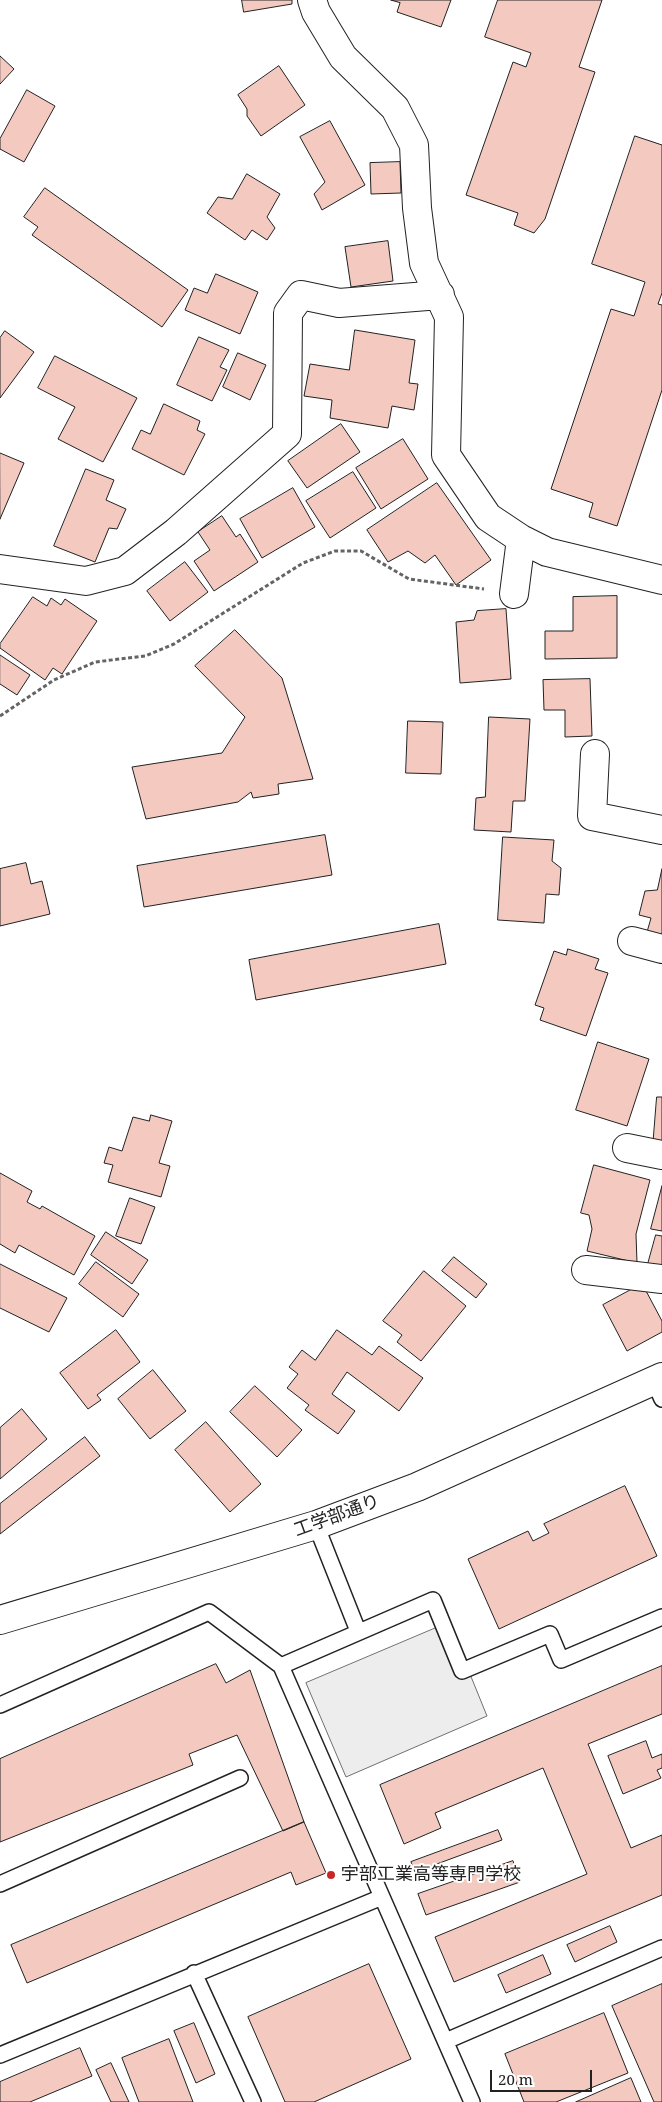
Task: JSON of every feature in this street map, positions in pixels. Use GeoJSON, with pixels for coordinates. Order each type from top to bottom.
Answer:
{"type":"FeatureCollection","features":[{"type":"Feature","properties":{"kind":"street"},"geometry":{"type":"LineString","coordinates":[[312,0],[316,12],[343,57],[395,108],[414,145],[417,208],[424,263],[440,295],[448,317],[446,455],[488,517],[522,539],[547,552],[662,580]]}},
{"type":"Feature","properties":{"kind":"street"},"geometry":{"type":"LineString","coordinates":[[0,569],[86,581],[125,571],[176,532],[287,434],[288,313],[300,295],[339,304],[440,295]]}},
{"type":"Feature","properties":{"kind":"street"},"geometry":{"type":"LineString","coordinates":[[514,594],[522,539]]}},
{"type":"Feature","properties":{"kind":"street"},"geometry":{"type":"LineString","coordinates":[[595,754],[592,816],[662,830]]}},
{"type":"Feature","properties":{"kind":"street"},"geometry":{"type":"LineString","coordinates":[[632,941],[662,949]]}},
{"type":"Feature","properties":{"kind":"street"},"geometry":{"type":"LineString","coordinates":[[627,1148],[662,1155]]}},
{"type":"Feature","properties":{"kind":"street"},"geometry":{"type":"LineString","coordinates":[[586,1270],[662,1279]]}},
{"type":"Feature","properties":{"kind":"street","name":"工学部通り"},"geometry":{"type":"LineString","coordinates":[[0,1620],[316,1524],[417,1487],[659,1386]]}},
{"type":"Feature","properties":{"kind":"lane"},"geometry":{"type":"LineString","coordinates":[[316,1524],[358,1631]]}},
{"type":"Feature","properties":{"kind":"lane"},"geometry":{"type":"LineString","coordinates":[[280,1666],[433,1600],[462,1671],[550,1634],[561,1660],[662,1617]]}},
{"type":"Feature","properties":{"kind":"lane"},"geometry":{"type":"LineString","coordinates":[[0,1705],[209,1612],[280,1666],[472,2102]]}},
{"type":"Feature","properties":{"kind":"lane"},"geometry":{"type":"LineString","coordinates":[[0,1884],[240,1778]]}},
{"type":"Feature","properties":{"kind":"lane"},"geometry":{"type":"LineString","coordinates":[[0,2056],[382,1897]]}},
{"type":"Feature","properties":{"kind":"lane"},"geometry":{"type":"LineString","coordinates":[[446,2040],[662,1948]]}},
{"type":"Feature","properties":{"kind":"lane"},"geometry":{"type":"LineString","coordinates":[[194,1974],[253,2102]]}},
{"type":"Feature","properties":{"kind":"path"},"geometry":{"type":"LineString","coordinates":[[0,716],[54,680],[95,662],[145,656],[174,644],[303,564],[335,551],[361,551],[409,579],[514,594]]}},
{"type":"Feature","properties":{"kind":"shaded area"},"geometry":{"type":"Polygon","coordinates":[[[436,1628],[448,1658],[461,1652],[487,1716],[346,1777],[306,1683],[436,1628]]]}},
{"type":"Feature","properties":{"kind":"building"},"geometry":{"type":"Polygon","coordinates":[[[242,0],[292,0],[292,4],[244,12],[242,0]]]}},
{"type":"Feature","properties":{"kind":"building"},"geometry":{"type":"Polygon","coordinates":[[[391,0],[451,0],[441,27],[397,12],[400,3],[391,0]]]}},
{"type":"Feature","properties":{"kind":"building"},"geometry":{"type":"Polygon","coordinates":[[[498,0],[602,0],[579,67],[595,72],[545,219],[534,233],[514,225],[518,213],[466,195],[513,62],[526,67],[531,53],[485,37],[498,0]]]}},
{"type":"Feature","properties":{"kind":"building"},"geometry":{"type":"Polygon","coordinates":[[[0,56],[14,69],[0,84],[0,56]]]}},
{"type":"Feature","properties":{"kind":"building"},"geometry":{"type":"Polygon","coordinates":[[[279,66],[305,105],[261,136],[247,116],[247,109],[238,95],[279,66]]]}},
{"type":"Feature","properties":{"kind":"building"},"geometry":{"type":"Polygon","coordinates":[[[27,90],[55,106],[24,162],[0,149],[0,139],[27,90]]]}},
{"type":"Feature","properties":{"kind":"building"},"geometry":{"type":"Polygon","coordinates":[[[330,121],[365,185],[322,210],[314,194],[325,182],[300,137],[330,121]]]}},
{"type":"Feature","properties":{"kind":"building"},"geometry":{"type":"Polygon","coordinates":[[[635,136],[662,145],[662,293],[658,304],[662,305],[662,390],[617,526],[589,517],[593,503],[551,489],[611,309],[634,316],[645,282],[592,264],[635,136]]]}},
{"type":"Feature","properties":{"kind":"building"},"geometry":{"type":"Polygon","coordinates":[[[400,162],[401,193],[371,194],[370,163],[400,162]]]}},
{"type":"Feature","properties":{"kind":"building"},"geometry":{"type":"Polygon","coordinates":[[[247,174],[280,194],[267,217],[275,228],[267,240],[252,230],[245,240],[207,213],[218,197],[232,199],[247,174]]]}},
{"type":"Feature","properties":{"kind":"building"},"geometry":{"type":"Polygon","coordinates":[[[45,188],[188,290],[162,327],[32,235],[38,227],[24,217],[45,188]]]}},
{"type":"Feature","properties":{"kind":"building"},"geometry":{"type":"Polygon","coordinates":[[[388,241],[393,281],[351,287],[345,247],[388,241]]]}},
{"type":"Feature","properties":{"kind":"building"},"geometry":{"type":"Polygon","coordinates":[[[216,274],[258,292],[240,334],[185,310],[194,288],[207,293],[216,274]]]}},
{"type":"Feature","properties":{"kind":"building"},"geometry":{"type":"Polygon","coordinates":[[[355,330],[415,340],[409,383],[418,384],[414,410],[392,406],[388,428],[330,418],[332,400],[304,396],[310,364],[349,370],[355,330]]]}},
{"type":"Feature","properties":{"kind":"building"},"geometry":{"type":"Polygon","coordinates":[[[5,331],[34,352],[0,398],[0,338],[5,331]]]}},
{"type":"Feature","properties":{"kind":"building"},"geometry":{"type":"Polygon","coordinates":[[[199,337],[229,350],[220,367],[227,370],[212,401],[177,385],[199,337]]]}},
{"type":"Feature","properties":{"kind":"building"},"geometry":{"type":"Polygon","coordinates":[[[238,353],[266,365],[250,400],[223,387],[238,353]]]}},
{"type":"Feature","properties":{"kind":"building"},"geometry":{"type":"Polygon","coordinates":[[[55,356],[137,398],[103,462],[58,439],[75,407],[38,388],[55,356]]]}},
{"type":"Feature","properties":{"kind":"building"},"geometry":{"type":"Polygon","coordinates":[[[164,404],[200,421],[197,430],[205,434],[184,475],[132,449],[141,430],[150,434],[164,404]]]}},
{"type":"Feature","properties":{"kind":"building"},"geometry":{"type":"Polygon","coordinates":[[[341,424],[360,452],[307,488],[288,461],[341,424]]]}},
{"type":"Feature","properties":{"kind":"building"},"geometry":{"type":"Polygon","coordinates":[[[403,439],[428,479],[381,509],[356,468],[403,439]]]}},
{"type":"Feature","properties":{"kind":"building"},"geometry":{"type":"Polygon","coordinates":[[[0,453],[24,463],[0,519],[0,453]]]}},
{"type":"Feature","properties":{"kind":"building"},"geometry":{"type":"Polygon","coordinates":[[[86,469],[114,480],[106,500],[126,509],[117,529],[109,528],[95,562],[54,546],[86,469]]]}},
{"type":"Feature","properties":{"kind":"building"},"geometry":{"type":"Polygon","coordinates":[[[353,472],[376,508],[330,538],[306,501],[353,472]]]}},
{"type":"Feature","properties":{"kind":"building"},"geometry":{"type":"Polygon","coordinates":[[[437,483],[491,560],[456,585],[435,555],[425,563],[408,551],[388,562],[367,530],[437,483]]]}},
{"type":"Feature","properties":{"kind":"building"},"geometry":{"type":"Polygon","coordinates":[[[293,488],[315,527],[262,558],[240,519],[293,488]]]}},
{"type":"Feature","properties":{"kind":"building"},"geometry":{"type":"Polygon","coordinates":[[[222,516],[236,537],[240,534],[258,562],[214,591],[194,561],[210,550],[198,532],[222,516]]]}},
{"type":"Feature","properties":{"kind":"building"},"geometry":{"type":"Polygon","coordinates":[[[185,562],[208,592],[170,621],[147,591],[185,562]]]}},
{"type":"Feature","properties":{"kind":"building"},"geometry":{"type":"Polygon","coordinates":[[[617,596],[617,658],[545,659],[545,631],[573,631],[573,597],[617,596]]]}},
{"type":"Feature","properties":{"kind":"building"},"geometry":{"type":"Polygon","coordinates":[[[33,597],[47,606],[51,598],[61,605],[65,599],[97,621],[62,674],[53,668],[45,680],[0,648],[0,644],[33,597]]]}},
{"type":"Feature","properties":{"kind":"building"},"geometry":{"type":"Polygon","coordinates":[[[506,609],[511,679],[460,683],[456,622],[474,620],[477,611],[506,609]]]}},
{"type":"Feature","properties":{"kind":"building"},"geometry":{"type":"Polygon","coordinates":[[[235,630],[282,678],[313,779],[278,784],[279,794],[253,798],[251,792],[238,802],[146,819],[132,767],[222,753],[245,717],[195,666],[235,630]]]}},
{"type":"Feature","properties":{"kind":"building"},"geometry":{"type":"Polygon","coordinates":[[[0,655],[30,675],[17,695],[0,684],[0,655]]]}},
{"type":"Feature","properties":{"kind":"building"},"geometry":{"type":"Polygon","coordinates":[[[590,679],[592,736],[565,737],[565,710],[544,710],[543,680],[590,679]]]}},
{"type":"Feature","properties":{"kind":"building"},"geometry":{"type":"Polygon","coordinates":[[[489,717],[530,719],[525,801],[513,801],[511,832],[474,830],[476,798],[485,797],[489,717]]]}},
{"type":"Feature","properties":{"kind":"building"},"geometry":{"type":"Polygon","coordinates":[[[408,721],[443,722],[441,774],[406,773],[408,721]]]}},
{"type":"Feature","properties":{"kind":"building"},"geometry":{"type":"Polygon","coordinates":[[[325,835],[332,875],[144,907],[137,866],[325,835]]]}},
{"type":"Feature","properties":{"kind":"building"},"geometry":{"type":"Polygon","coordinates":[[[503,837],[554,840],[552,861],[561,868],[559,895],[546,894],[544,923],[498,920],[503,837]]]}},
{"type":"Feature","properties":{"kind":"building"},"geometry":{"type":"Polygon","coordinates":[[[26,863],[31,884],[42,881],[50,914],[0,926],[0,869],[26,863]]]}},
{"type":"Feature","properties":{"kind":"building"},"geometry":{"type":"Polygon","coordinates":[[[662,869],[662,935],[647,932],[651,918],[639,915],[645,891],[657,890],[662,869]]]}},
{"type":"Feature","properties":{"kind":"building"},"geometry":{"type":"Polygon","coordinates":[[[439,924],[446,964],[256,1000],[249,960],[439,924]]]}},
{"type":"Feature","properties":{"kind":"building"},"geometry":{"type":"Polygon","coordinates":[[[568,949],[599,959],[595,969],[608,973],[586,1036],[540,1020],[544,1008],[535,1005],[554,951],[566,955],[568,949]]]}},
{"type":"Feature","properties":{"kind":"building"},"geometry":{"type":"Polygon","coordinates":[[[598,1042],[649,1059],[627,1126],[576,1110],[598,1042]]]}},
{"type":"Feature","properties":{"kind":"building"},"geometry":{"type":"Polygon","coordinates":[[[657,1097],[662,1097],[662,1147],[653,1147],[657,1097]]]}},
{"type":"Feature","properties":{"kind":"building"},"geometry":{"type":"Polygon","coordinates":[[[151,1115],[172,1121],[159,1163],[170,1166],[161,1197],[108,1182],[113,1165],[104,1163],[109,1147],[122,1151],[133,1117],[149,1121],[151,1115]]]}},
{"type":"Feature","properties":{"kind":"building"},"geometry":{"type":"Polygon","coordinates":[[[594,1165],[650,1180],[636,1234],[637,1263],[587,1251],[592,1229],[589,1215],[581,1213],[594,1165]]]}},
{"type":"Feature","properties":{"kind":"building"},"geometry":{"type":"Polygon","coordinates":[[[0,1173],[32,1191],[27,1202],[40,1209],[42,1206],[95,1236],[74,1275],[19,1245],[15,1253],[0,1244],[0,1173]]]}},
{"type":"Feature","properties":{"kind":"building"},"geometry":{"type":"Polygon","coordinates":[[[662,1186],[662,1231],[651,1229],[662,1186]]]}},
{"type":"Feature","properties":{"kind":"building"},"geometry":{"type":"Polygon","coordinates":[[[130,1198],[155,1207],[141,1244],[116,1236],[130,1198]]]}},
{"type":"Feature","properties":{"kind":"building"},"geometry":{"type":"Polygon","coordinates":[[[106,1232],[148,1260],[132,1284],[91,1255],[106,1232]]]}},
{"type":"Feature","properties":{"kind":"building"},"geometry":{"type":"Polygon","coordinates":[[[656,1235],[662,1236],[662,1267],[648,1264],[656,1235]]]}},
{"type":"Feature","properties":{"kind":"building"},"geometry":{"type":"Polygon","coordinates":[[[454,1257],[487,1284],[476,1298],[442,1271],[454,1257]]]}},
{"type":"Feature","properties":{"kind":"building"},"geometry":{"type":"Polygon","coordinates":[[[96,1262],[139,1294],[123,1317],[79,1284],[96,1262]]]}},
{"type":"Feature","properties":{"kind":"building"},"geometry":{"type":"Polygon","coordinates":[[[0,1264],[67,1298],[49,1332],[0,1308],[0,1264]]]}},
{"type":"Feature","properties":{"kind":"building"},"geometry":{"type":"Polygon","coordinates":[[[424,1271],[466,1306],[421,1361],[397,1342],[402,1335],[383,1321],[424,1271]]]}},
{"type":"Feature","properties":{"kind":"building"},"geometry":{"type":"Polygon","coordinates":[[[636,1287],[645,1289],[662,1321],[662,1332],[627,1351],[603,1305],[636,1287]]]}},
{"type":"Feature","properties":{"kind":"building"},"geometry":{"type":"Polygon","coordinates":[[[116,1330],[140,1362],[97,1395],[101,1400],[88,1409],[60,1373],[116,1330]]]}},
{"type":"Feature","properties":{"kind":"building"},"geometry":{"type":"Polygon","coordinates":[[[337,1330],[372,1355],[379,1346],[423,1378],[399,1411],[347,1372],[332,1394],[355,1411],[338,1434],[305,1410],[309,1405],[287,1388],[298,1374],[289,1367],[302,1350],[315,1360],[337,1330]]]}},
{"type":"Feature","properties":{"kind":"building"},"geometry":{"type":"Polygon","coordinates":[[[153,1370],[186,1411],[150,1439],[118,1399],[153,1370]]]}},
{"type":"Feature","properties":{"kind":"building"},"geometry":{"type":"Polygon","coordinates":[[[255,1386],[302,1430],[277,1457],[230,1412],[255,1386]]]}},
{"type":"Feature","properties":{"kind":"building"},"geometry":{"type":"Polygon","coordinates":[[[22,1409],[47,1439],[0,1479],[0,1428],[22,1409]]]}},
{"type":"Feature","properties":{"kind":"building"},"geometry":{"type":"Polygon","coordinates":[[[206,1422],[261,1484],[230,1512],[175,1450],[206,1422]]]}},
{"type":"Feature","properties":{"kind":"building"},"geometry":{"type":"Polygon","coordinates":[[[85,1437],[100,1456],[0,1534],[0,1504],[85,1437]]]}},
{"type":"Feature","properties":{"kind":"building"},"geometry":{"type":"Polygon","coordinates":[[[625,1486],[657,1556],[499,1629],[468,1559],[528,1531],[533,1541],[549,1533],[544,1524],[625,1486]]]}},
{"type":"Feature","properties":{"kind":"building"},"geometry":{"type":"Polygon","coordinates":[[[216,1664],[226,1683],[250,1670],[304,1822],[283,1831],[237,1735],[189,1754],[193,1765],[0,1842],[0,1759],[216,1664]]]}},
{"type":"Feature","properties":{"kind":"building"},"geometry":{"type":"Polygon","coordinates":[[[662,1666],[662,1714],[588,1744],[631,1848],[662,1835],[662,1895],[454,1982],[435,1937],[587,1874],[543,1768],[435,1813],[441,1828],[404,1844],[380,1785],[662,1666]]]}},
{"type":"Feature","properties":{"kind":"building"},"geometry":{"type":"Polygon","coordinates":[[[646,1741],[652,1758],[662,1754],[662,1768],[657,1770],[661,1778],[623,1794],[608,1756],[646,1741]]]}},
{"type":"Feature","properties":{"kind":"building"},"geometry":{"type":"Polygon","coordinates":[[[304,1822],[326,1873],[296,1885],[291,1872],[27,1983],[11,1945],[304,1822]]]}},
{"type":"Feature","properties":{"kind":"building"},"geometry":{"type":"Polygon","coordinates":[[[498,1830],[502,1840],[415,1872],[411,1862],[498,1830]]]}},
{"type":"Feature","properties":{"kind":"building"},"geometry":{"type":"Polygon","coordinates":[[[513,1861],[520,1882],[426,1915],[418,1894],[513,1861]]]}},
{"type":"Feature","properties":{"kind":"building"},"geometry":{"type":"Polygon","coordinates":[[[610,1926],[617,1942],[575,1962],[567,1945],[610,1926]]]}},
{"type":"Feature","properties":{"kind":"building"},"geometry":{"type":"Polygon","coordinates":[[[543,1955],[551,1974],[506,1993],[498,1975],[543,1955]]]}},
{"type":"Feature","properties":{"kind":"building"},"geometry":{"type":"Polygon","coordinates":[[[369,1964],[411,2059],[314,2102],[285,2102],[248,2017],[369,1964]]]}},
{"type":"Feature","properties":{"kind":"building"},"geometry":{"type":"Polygon","coordinates":[[[662,1984],[662,2102],[654,2102],[612,2006],[662,1984]]]}},
{"type":"Feature","properties":{"kind":"building"},"geometry":{"type":"Polygon","coordinates":[[[604,2013],[628,2073],[556,2102],[524,2102],[505,2054],[604,2013]]]}},
{"type":"Feature","properties":{"kind":"building"},"geometry":{"type":"Polygon","coordinates":[[[194,2023],[215,2074],[196,2083],[174,2031],[194,2023]]]}},
{"type":"Feature","properties":{"kind":"building"},"geometry":{"type":"Polygon","coordinates":[[[169,2039],[193,2102],[139,2102],[122,2058],[169,2039]]]}},
{"type":"Feature","properties":{"kind":"building"},"geometry":{"type":"Polygon","coordinates":[[[80,2048],[92,2076],[30,2102],[0,2102],[0,2082],[80,2048]]]}},
{"type":"Feature","properties":{"kind":"building"},"geometry":{"type":"Polygon","coordinates":[[[111,2063],[129,2102],[111,2102],[96,2070],[111,2063]]]}},
{"type":"Feature","properties":{"kind":"building"},"geometry":{"type":"Polygon","coordinates":[[[631,2078],[641,2102],[576,2102],[631,2078]]]}},
{"type":"Feature","properties":{"kind":"place","name":"宇部工業高等専門学校"},"geometry":{"type":"Point","coordinates":[331,1875]}}]}
